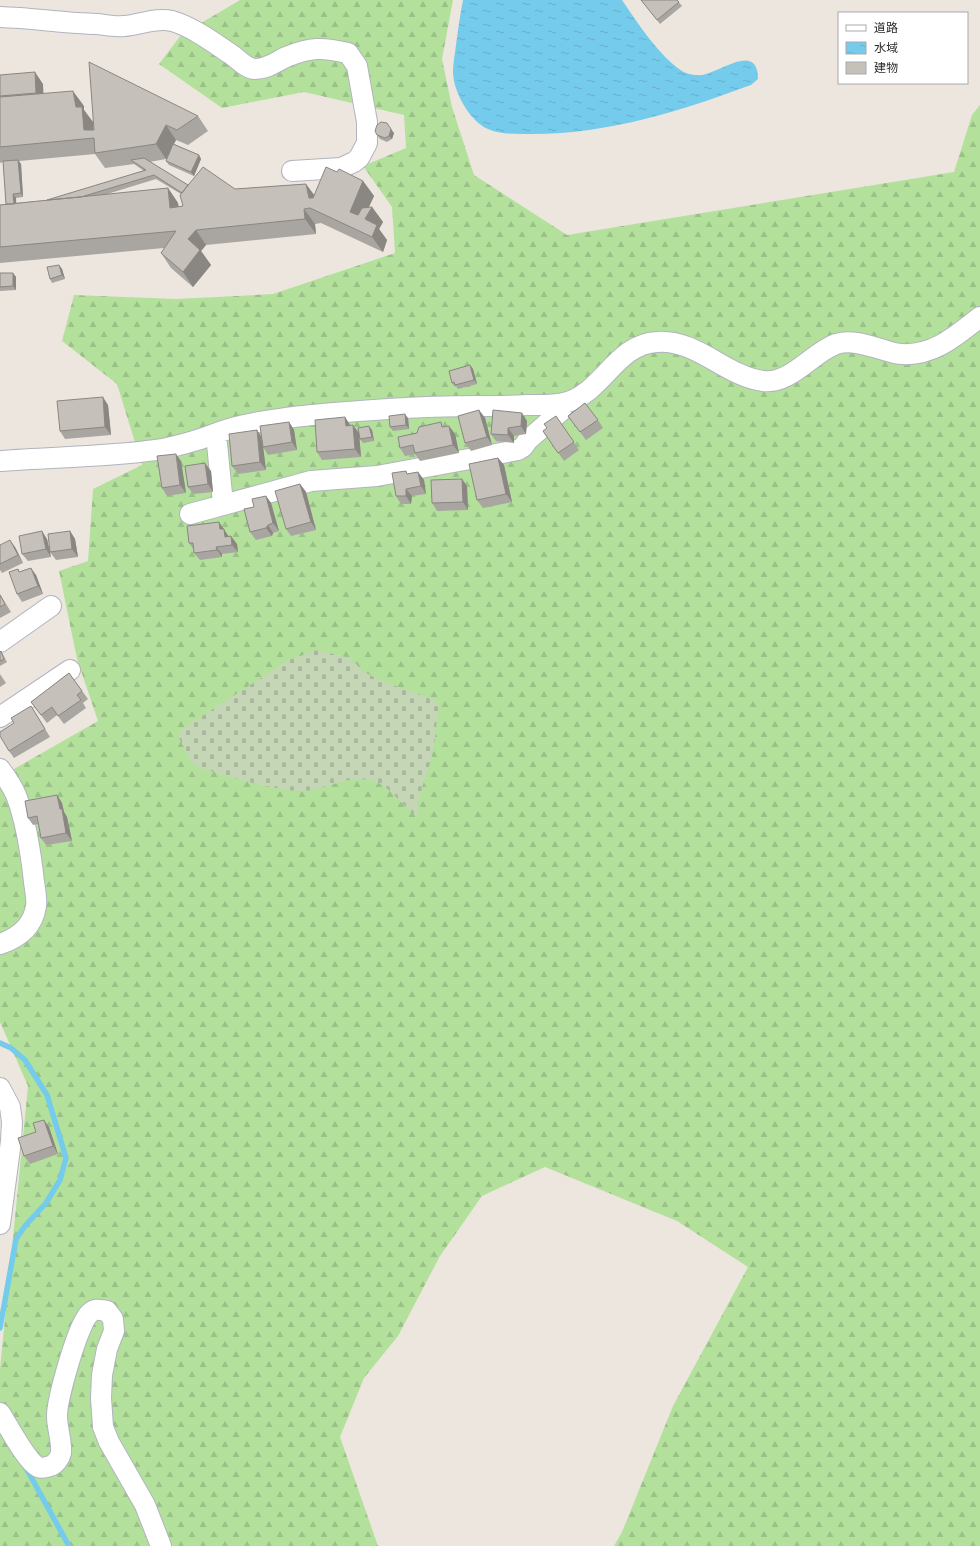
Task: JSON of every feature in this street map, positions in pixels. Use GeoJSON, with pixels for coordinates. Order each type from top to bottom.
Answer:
{"type":"FeatureCollection","features":[{"type":"Feature","properties":{"kind":"street"},"geometry":{"type":"LineString","coordinates":[[0,17],[24,17],[66,23],[124,26],[144,24],[156,20],[171,21],[193,30],[254,69],[268,67],[285,58],[309,49],[326,48],[348,53],[357,66],[367,122],[367,143],[359,158],[341,168],[292,171]]}},
{"type":"Feature","properties":{"kind":"street"},"geometry":{"type":"LineString","coordinates":[[0,461],[88,456],[157,449],[195,441],[235,427],[280,418],[336,413],[458,406],[564,403],[575,399],[592,389],[622,357],[641,344],[656,342],[673,342],[691,348],[734,372],[756,380],[768,382],[779,379],[800,369],[834,345],[846,342],[866,345],[900,354],[926,351],[942,346],[958,335],[980,316]]}},
{"type":"Feature","properties":{"kind":"street"},"geometry":{"type":"LineString","coordinates":[[190,514],[311,481],[377,476],[518,450],[560,412],[564,403]]}},
{"type":"Feature","properties":{"kind":"street"},"geometry":{"type":"LineString","coordinates":[[216,434],[223,504]]}},
{"type":"Feature","properties":{"kind":"street"},"geometry":{"type":"LineString","coordinates":[[0,642],[50,606]]}},
{"type":"Feature","properties":{"kind":"street"},"geometry":{"type":"LineString","coordinates":[[0,718],[70,670]]}},
{"type":"Feature","properties":{"kind":"street"},"geometry":{"type":"LineString","coordinates":[[0,768],[16,795],[20,807],[32,866],[36,907],[31,921],[25,930],[18,936],[0,944]]}},
{"type":"Feature","properties":{"kind":"street"},"geometry":{"type":"LineString","coordinates":[[0,1088],[10,1107],[12,1122],[0,1224]]}},
{"type":"Feature","properties":{"kind":"street"},"geometry":{"type":"LineString","coordinates":[[0,1413],[29,1459],[39,1468],[54,1465],[58,1460],[60,1453],[57,1417],[59,1396],[79,1333],[89,1313],[97,1309],[107,1311],[113,1319],[114,1331],[107,1349],[102,1375],[101,1398],[103,1427],[109,1442],[145,1505],[161,1546]]}},
{"type":"Feature","properties":{"kind":"green space"},"geometry":{"type":"Polygon","coordinates":[[[240,0],[453,0],[442,59],[452,107],[474,175],[567,235],[954,172],[972,115],[980,105],[980,1546],[614,1546],[622,1532],[673,1406],[748,1267],[677,1221],[545,1167],[482,1196],[440,1256],[398,1336],[364,1378],[340,1437],[378,1546],[0,1546],[0,1369],[28,1086],[0,1022],[0,777],[98,721],[77,659],[59,571],[88,561],[93,489],[142,465],[117,384],[62,341],[74,295],[176,299],[273,294],[395,253],[392,207],[363,166],[406,148],[404,115],[304,92],[222,108],[159,64],[181,35],[240,0]]]}},
{"type":"Feature","properties":{"kind":"green space"},"geometry":{"type":"Polygon","coordinates":[[[317,650],[350,658],[364,672],[382,681],[435,700],[439,705],[430,763],[420,793],[418,816],[407,808],[393,793],[376,782],[357,779],[347,780],[320,788],[294,791],[242,780],[200,768],[192,763],[178,736],[182,729],[289,660],[317,650]]]}},
{"type":"Feature","properties":{"kind":"water"},"geometry":{"type":"Polygon","coordinates":[[[463,0],[622,0],[657,48],[673,65],[682,71],[693,75],[705,74],[743,61],[751,62],[756,67],[758,79],[751,85],[698,104],[617,125],[561,133],[516,134],[493,131],[481,125],[469,113],[459,97],[454,80],[454,62],[463,0]]]}},
{"type":"Feature","properties":{"kind":"building"},"geometry":{"type":"Polygon","coordinates":[[[641,0],[677,0],[679,2],[657,20],[641,0]]]}},
{"type":"Feature","properties":{"kind":"building"},"geometry":{"type":"Polygon","coordinates":[[[89,62],[198,116],[177,130],[166,125],[156,144],[95,153],[94,138],[0,147],[0,97],[73,91],[76,107],[82,107],[84,130],[94,130],[89,62]]]}},
{"type":"Feature","properties":{"kind":"building"},"geometry":{"type":"Polygon","coordinates":[[[35,72],[36,93],[0,96],[0,75],[35,72]]]}},
{"type":"Feature","properties":{"kind":"building"},"geometry":{"type":"Polygon","coordinates":[[[381,122],[387,123],[391,129],[389,136],[385,138],[377,135],[375,131],[377,125],[381,122]]]}},
{"type":"Feature","properties":{"kind":"building"},"geometry":{"type":"Polygon","coordinates":[[[173,144],[199,155],[191,172],[166,161],[173,144]]]}},
{"type":"Feature","properties":{"kind":"building"},"geometry":{"type":"Polygon","coordinates":[[[144,158],[188,185],[182,193],[154,175],[81,197],[47,200],[146,170],[131,160],[144,158]]]}},
{"type":"Feature","properties":{"kind":"building"},"geometry":{"type":"Polygon","coordinates":[[[18,160],[21,193],[13,194],[14,204],[6,204],[3,161],[18,160]]]}},
{"type":"Feature","properties":{"kind":"building"},"geometry":{"type":"Polygon","coordinates":[[[203,167],[235,189],[306,184],[309,198],[313,198],[326,167],[337,172],[339,169],[363,181],[350,212],[358,215],[362,208],[372,207],[365,219],[377,225],[372,237],[310,208],[304,209],[305,219],[196,230],[188,239],[200,250],[183,272],[161,253],[176,231],[0,247],[0,205],[168,188],[170,208],[183,206],[180,195],[203,167]]]}},
{"type":"Feature","properties":{"kind":"building"},"geometry":{"type":"Polygon","coordinates":[[[59,265],[62,275],[50,279],[47,267],[59,265]]]}},
{"type":"Feature","properties":{"kind":"building"},"geometry":{"type":"Polygon","coordinates":[[[0,273],[13,273],[13,286],[0,287],[0,273]]]}},
{"type":"Feature","properties":{"kind":"building"},"geometry":{"type":"Polygon","coordinates":[[[470,365],[474,380],[455,385],[454,382],[452,383],[449,371],[470,365]]]}},
{"type":"Feature","properties":{"kind":"building"},"geometry":{"type":"Polygon","coordinates":[[[103,397],[105,427],[60,431],[57,401],[103,397]]]}},
{"type":"Feature","properties":{"kind":"building"},"geometry":{"type":"Polygon","coordinates":[[[585,403],[598,420],[580,432],[568,416],[585,403]]]}},
{"type":"Feature","properties":{"kind":"building"},"geometry":{"type":"Polygon","coordinates":[[[479,410],[487,437],[465,443],[458,416],[479,410]]]}},
{"type":"Feature","properties":{"kind":"building"},"geometry":{"type":"Polygon","coordinates":[[[493,410],[522,413],[521,426],[508,428],[508,435],[491,434],[493,410]]]}},
{"type":"Feature","properties":{"kind":"building"},"geometry":{"type":"Polygon","coordinates":[[[405,414],[406,425],[390,427],[389,416],[405,414]]]}},
{"type":"Feature","properties":{"kind":"building"},"geometry":{"type":"Polygon","coordinates":[[[556,416],[574,442],[558,453],[543,431],[547,428],[544,424],[556,416]]]}},
{"type":"Feature","properties":{"kind":"building"},"geometry":{"type":"Polygon","coordinates":[[[345,417],[346,426],[353,425],[355,449],[317,452],[315,420],[345,417]]]}},
{"type":"Feature","properties":{"kind":"building"},"geometry":{"type":"Polygon","coordinates":[[[289,422],[292,442],[263,447],[260,426],[289,422]]]}},
{"type":"Feature","properties":{"kind":"building"},"geometry":{"type":"Polygon","coordinates":[[[441,422],[442,427],[449,426],[453,445],[415,453],[413,445],[400,448],[398,437],[417,433],[419,427],[441,422]]]}},
{"type":"Feature","properties":{"kind":"building"},"geometry":{"type":"Polygon","coordinates":[[[369,426],[372,437],[360,439],[358,428],[369,426]]]}},
{"type":"Feature","properties":{"kind":"building"},"geometry":{"type":"Polygon","coordinates":[[[257,430],[260,462],[232,466],[229,434],[257,430]]]}},
{"type":"Feature","properties":{"kind":"building"},"geometry":{"type":"Polygon","coordinates":[[[176,454],[180,485],[162,488],[157,456],[176,454]]]}},
{"type":"Feature","properties":{"kind":"building"},"geometry":{"type":"Polygon","coordinates":[[[498,458],[506,494],[477,500],[469,464],[498,458]]]}},
{"type":"Feature","properties":{"kind":"building"},"geometry":{"type":"Polygon","coordinates":[[[205,463],[208,484],[188,487],[185,466],[205,463]]]}},
{"type":"Feature","properties":{"kind":"building"},"geometry":{"type":"Polygon","coordinates":[[[406,471],[407,474],[418,472],[421,486],[406,489],[406,496],[396,496],[392,473],[406,471]]]}},
{"type":"Feature","properties":{"kind":"building"},"geometry":{"type":"Polygon","coordinates":[[[462,479],[463,502],[432,503],[431,480],[462,479]]]}},
{"type":"Feature","properties":{"kind":"building"},"geometry":{"type":"Polygon","coordinates":[[[300,484],[311,522],[286,529],[275,491],[300,484]]]}},
{"type":"Feature","properties":{"kind":"building"},"geometry":{"type":"Polygon","coordinates":[[[266,496],[273,523],[268,525],[266,528],[250,532],[244,509],[254,507],[252,499],[266,496]]]}},
{"type":"Feature","properties":{"kind":"building"},"geometry":{"type":"Polygon","coordinates":[[[219,522],[220,529],[224,529],[225,537],[231,536],[232,545],[216,547],[217,550],[194,553],[193,543],[189,543],[187,526],[219,522]]]}},
{"type":"Feature","properties":{"kind":"building"},"geometry":{"type":"Polygon","coordinates":[[[42,531],[46,549],[22,554],[19,536],[42,531]]]}},
{"type":"Feature","properties":{"kind":"building"},"geometry":{"type":"Polygon","coordinates":[[[70,531],[72,549],[50,552],[48,534],[70,531]]]}},
{"type":"Feature","properties":{"kind":"building"},"geometry":{"type":"Polygon","coordinates":[[[10,540],[18,555],[0,564],[0,545],[10,540]]]}},
{"type":"Feature","properties":{"kind":"building"},"geometry":{"type":"Polygon","coordinates":[[[31,568],[38,586],[17,594],[9,572],[18,569],[19,572],[31,568]]]}},
{"type":"Feature","properties":{"kind":"building"},"geometry":{"type":"Polygon","coordinates":[[[0,595],[5,604],[0,607],[0,595]]]}},
{"type":"Feature","properties":{"kind":"building"},"geometry":{"type":"Polygon","coordinates":[[[1,651],[4,659],[0,661],[0,652],[1,651]]]}},
{"type":"Feature","properties":{"kind":"building"},"geometry":{"type":"Polygon","coordinates":[[[69,673],[82,691],[77,695],[81,700],[58,716],[52,707],[41,715],[31,702],[69,673]]]}},
{"type":"Feature","properties":{"kind":"building"},"geometry":{"type":"Polygon","coordinates":[[[31,706],[45,729],[9,751],[0,736],[0,732],[14,723],[11,718],[31,706]]]}},
{"type":"Feature","properties":{"kind":"building"},"geometry":{"type":"Polygon","coordinates":[[[57,795],[60,809],[62,809],[66,833],[41,838],[37,816],[28,818],[25,801],[57,795]]]}},
{"type":"Feature","properties":{"kind":"building"},"geometry":{"type":"Polygon","coordinates":[[[44,1120],[53,1146],[24,1156],[18,1138],[36,1132],[33,1123],[44,1120]]]}},
{"type":"Feature","properties":{"kind":"waterway"},"geometry":{"type":"LineString","coordinates":[[0,1043],[11,1048],[25,1060],[47,1095],[66,1158],[60,1180],[46,1203],[25,1226],[16,1239],[0,1328]]}},
{"type":"Feature","properties":{"kind":"waterway"},"geometry":{"type":"LineString","coordinates":[[25,1466],[69,1546]]}}]}
